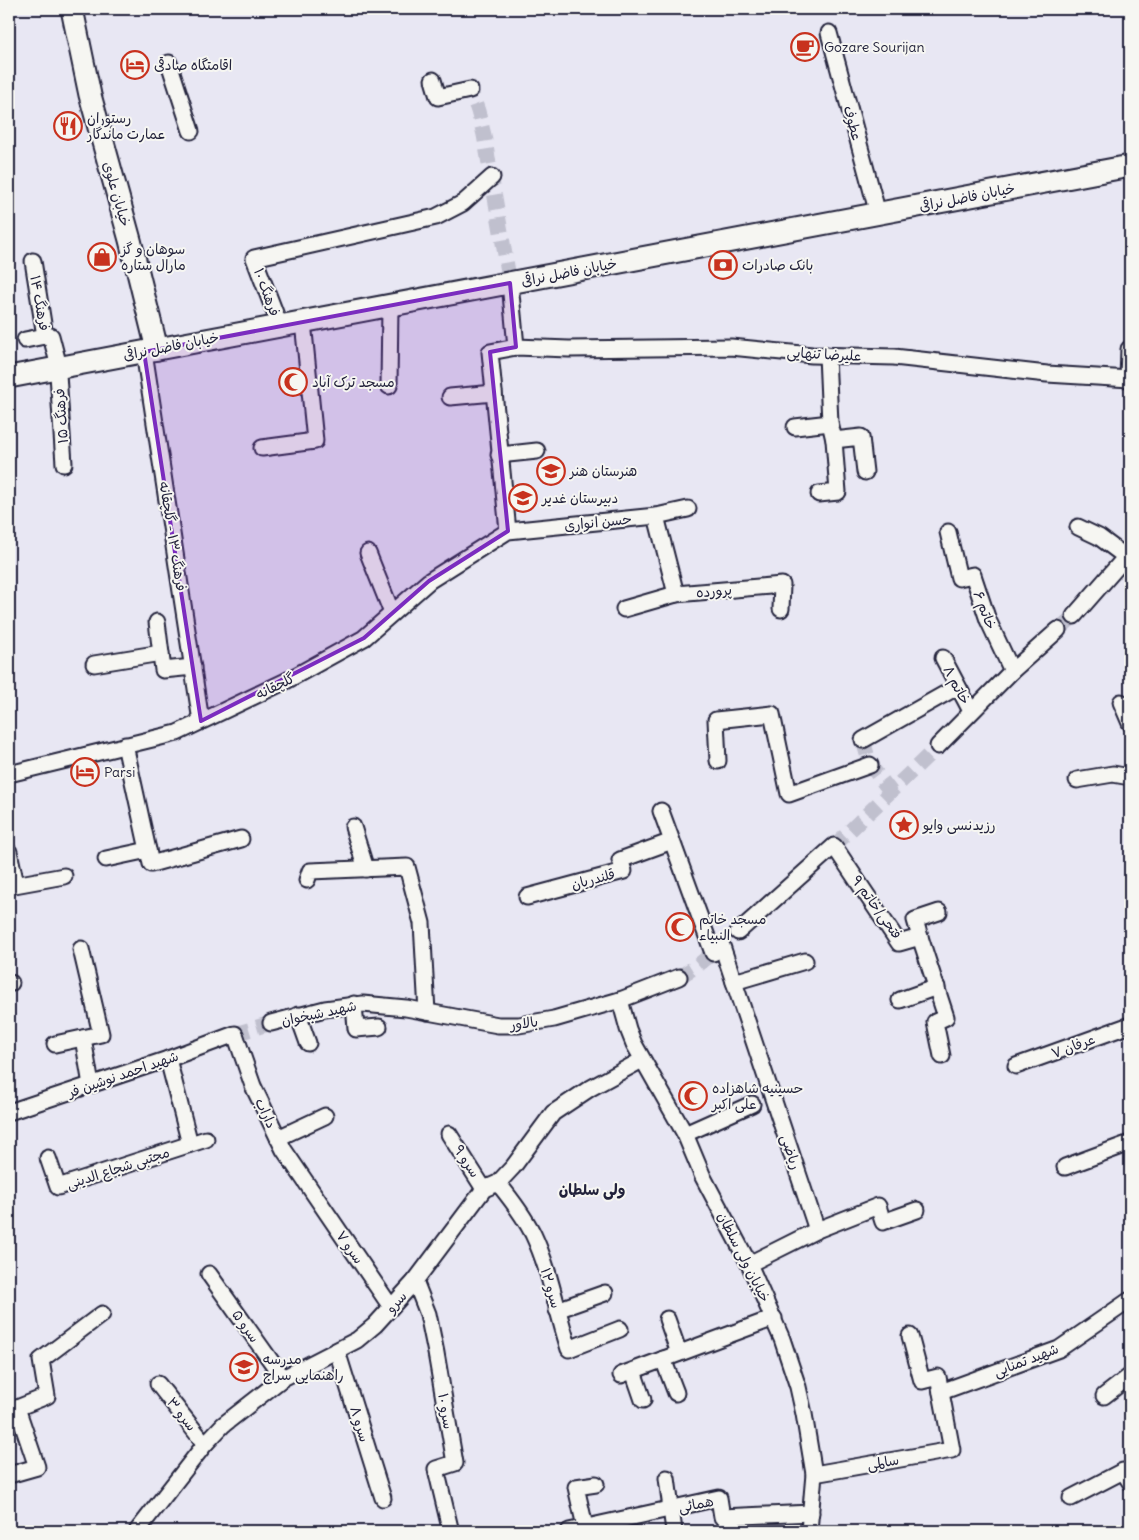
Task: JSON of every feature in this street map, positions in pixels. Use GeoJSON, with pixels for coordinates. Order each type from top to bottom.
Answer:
{"type":"FeatureCollection","features":[{"type":"Feature","properties":{"kind":"main road","name":"خیابان علوی"},"geometry":{"type":"LineString","coordinates":[[72,9],[90,95],[130,240],[151,350]]}},
{"type":"Feature","properties":{"kind":"main road","name":"خیابان فاضل نراقی"},"geometry":{"type":"LineString","coordinates":[[9,377],[1130,166]]}},
{"type":"Feature","properties":{"kind":"street","name":"عطوف"},"geometry":{"type":"LineString","coordinates":[[829,33],[878,214]]}},
{"type":"Feature","properties":{"kind":"street"},"geometry":{"type":"LineString","coordinates":[[169,63],[191,131]]}},
{"type":"Feature","properties":{"kind":"street"},"geometry":{"type":"LineString","coordinates":[[433,80],[438,97],[470,90]]}},
{"type":"Feature","properties":{"kind":"street","name":"فرهنگ ۱۰"},"geometry":{"type":"LineString","coordinates":[[280,326],[254,258],[436,217],[463,203],[492,177]]}},
{"type":"Feature","properties":{"kind":"street","name":"فرهنگ ۱۴"},"geometry":{"type":"LineString","coordinates":[[32,260],[44,336],[51,336],[58,369]]}},
{"type":"Feature","properties":{"kind":"street"},"geometry":{"type":"LineString","coordinates":[[510,283],[516,347]]}},
{"type":"Feature","properties":{"kind":"street"},"geometry":{"type":"LineString","coordinates":[[389,386],[390,305]]}},
{"type":"Feature","properties":{"kind":"street"},"geometry":{"type":"LineString","coordinates":[[262,448],[315,441],[304,322]]}},
{"type":"Feature","properties":{"kind":"street"},"geometry":{"type":"LineString","coordinates":[[25,340],[44,336]]}},
{"type":"Feature","properties":{"kind":"street","name":"علیرضا تنهایی"},"geometry":{"type":"LineString","coordinates":[[494,393],[490,352],[516,347],[569,349],[731,347],[827,355],[894,357],[1047,374],[1129,379]]}},
{"type":"Feature","properties":{"kind":"street"},"geometry":{"type":"LineString","coordinates":[[1129,349],[1129,379]]}},
{"type":"Feature","properties":{"kind":"street","name":"فرهنگ ۱۳ - گلچقانه"},"geometry":{"type":"LineString","coordinates":[[151,350],[201,721]]}},
{"type":"Feature","properties":{"kind":"street"},"geometry":{"type":"LineString","coordinates":[[819,494],[838,492],[834,440],[830,423],[827,355]]}},
{"type":"Feature","properties":{"kind":"street","name":"فرهنگ ۱۵"},"geometry":{"type":"LineString","coordinates":[[58,369],[64,464]]}},
{"type":"Feature","properties":{"kind":"street"},"geometry":{"type":"LineString","coordinates":[[450,397],[494,393],[508,531]]}},
{"type":"Feature","properties":{"kind":"street"},"geometry":{"type":"LineString","coordinates":[[795,427],[830,423]]}},
{"type":"Feature","properties":{"kind":"street"},"geometry":{"type":"LineString","coordinates":[[834,440],[861,437],[865,472]]}},
{"type":"Feature","properties":{"kind":"street"},"geometry":{"type":"LineString","coordinates":[[499,454],[537,451]]}},
{"type":"Feature","properties":{"kind":"street","name":"حسن انواری"},"geometry":{"type":"LineString","coordinates":[[508,531],[656,516],[688,509]]}},
{"type":"Feature","properties":{"kind":"street"},"geometry":{"type":"LineString","coordinates":[[656,516],[676,594]]}},
{"type":"Feature","properties":{"kind":"street"},"geometry":{"type":"LineString","coordinates":[[1074,616],[1128,555],[1078,527]]}},
{"type":"Feature","properties":{"kind":"street","name":"گلچقانه"},"geometry":{"type":"LineString","coordinates":[[9,774],[177,732],[286,681],[364,638],[429,581],[508,531]]}},
{"type":"Feature","properties":{"kind":"street","name":"خاتم ۶"},"geometry":{"type":"LineString","coordinates":[[948,532],[959,578],[973,575],[988,620],[1012,671]]}},
{"type":"Feature","properties":{"kind":"street"},"geometry":{"type":"LineString","coordinates":[[368,553],[392,613]]}},
{"type":"Feature","properties":{"kind":"street","name":"پرورده"},"geometry":{"type":"LineString","coordinates":[[624,609],[676,594],[782,585],[781,608]]}},
{"type":"Feature","properties":{"kind":"street"},"geometry":{"type":"LineString","coordinates":[[157,622],[163,670],[193,667]]}},
{"type":"Feature","properties":{"kind":"street"},"geometry":{"type":"LineString","coordinates":[[938,746],[1012,671],[1058,630]]}},
{"type":"Feature","properties":{"kind":"street"},"geometry":{"type":"LineString","coordinates":[[94,664],[161,654]]}},
{"type":"Feature","properties":{"kind":"street","name":"خاتم ۸"},"geometry":{"type":"LineString","coordinates":[[943,658],[972,712]]}},
{"type":"Feature","properties":{"kind":"street"},"geometry":{"type":"LineString","coordinates":[[863,740],[957,686]]}},
{"type":"Feature","properties":{"kind":"street"},"geometry":{"type":"LineString","coordinates":[[1121,702],[1130,723]]}},
{"type":"Feature","properties":{"kind":"street"},"geometry":{"type":"LineString","coordinates":[[718,761],[716,720],[772,714],[789,794],[870,764]]}},
{"type":"Feature","properties":{"kind":"street"},"geometry":{"type":"LineString","coordinates":[[125,745],[151,864],[241,840]]}},
{"type":"Feature","properties":{"kind":"street"},"geometry":{"type":"LineString","coordinates":[[1077,780],[1113,774],[1130,777]]}},
{"type":"Feature","properties":{"kind":"street","name":"ریاضی"},"geometry":{"type":"LineString","coordinates":[[661,811],[672,842],[718,950],[734,982],[817,1230]]}},
{"type":"Feature","properties":{"kind":"street"},"geometry":{"type":"LineString","coordinates":[[353,827],[366,869]]}},
{"type":"Feature","properties":{"kind":"street","name":"قلندریان"},"geometry":{"type":"LineString","coordinates":[[527,897],[624,871],[620,860],[672,842]]}},
{"type":"Feature","properties":{"kind":"street","name":"فتحی/خاتم ۹"},"geometry":{"type":"LineString","coordinates":[[738,932],[834,846],[899,943],[920,937],[915,920],[939,912]]}},
{"type":"Feature","properties":{"kind":"street"},"geometry":{"type":"LineString","coordinates":[[106,859],[148,850]]}},
{"type":"Feature","properties":{"kind":"street"},"geometry":{"type":"LineString","coordinates":[[9,852],[12,885],[64,876]]}},
{"type":"Feature","properties":{"kind":"street"},"geometry":{"type":"LineString","coordinates":[[307,880],[310,872],[408,867],[422,923],[427,1012]]}},
{"type":"Feature","properties":{"kind":"street"},"geometry":{"type":"LineString","coordinates":[[920,937],[946,1018],[935,1022],[942,1056]]}},
{"type":"Feature","properties":{"kind":"street"},"geometry":{"type":"LineString","coordinates":[[54,1044],[101,1034],[81,949]]}},
{"type":"Feature","properties":{"kind":"street"},"geometry":{"type":"LineString","coordinates":[[734,982],[805,961]]}},
{"type":"Feature","properties":{"kind":"street","name":"بالاور"},"geometry":{"type":"LineString","coordinates":[[427,1012],[498,1025],[520,1026],[554,1019],[620,1000],[678,977]]}},
{"type":"Feature","properties":{"kind":"street"},"geometry":{"type":"LineString","coordinates":[[900,1000],[937,988]]}},
{"type":"Feature","properties":{"kind":"street","name":"خیابان ولی سلطان"},"geometry":{"type":"LineString","coordinates":[[620,1000],[628,1029],[642,1060],[686,1134],[704,1178],[749,1264],[774,1318],[798,1387],[814,1474],[809,1531]]}},
{"type":"Feature","properties":{"kind":"street"},"geometry":{"type":"LineString","coordinates":[[354,1004],[356,1029],[378,1028]]}},
{"type":"Feature","properties":{"kind":"street","name":"شهید شبخوان"},"geometry":{"type":"LineString","coordinates":[[271,1023],[298,1015],[354,1004],[384,1005],[427,1012]]}},
{"type":"Feature","properties":{"kind":"street"},"geometry":{"type":"LineString","coordinates":[[298,1015],[308,1044]]}},
{"type":"Feature","properties":{"kind":"street","name":"عرفان ۷"},"geometry":{"type":"LineString","coordinates":[[1016,1066],[1130,1027]]}},
{"type":"Feature","properties":{"kind":"street","name":"شهید احمد نوشین فر"},"geometry":{"type":"LineString","coordinates":[[9,1112],[168,1059],[235,1034]]}},
{"type":"Feature","properties":{"kind":"street","name":"داراب"},"geometry":{"type":"LineString","coordinates":[[235,1034],[253,1086],[278,1138],[308,1188]]}},
{"type":"Feature","properties":{"kind":"street"},"geometry":{"type":"LineString","coordinates":[[83,1038],[91,1085]]}},
{"type":"Feature","properties":{"kind":"street"},"geometry":{"type":"LineString","coordinates":[[168,1059],[190,1144]]}},
{"type":"Feature","properties":{"kind":"street","name":"سرو"},"geometry":{"type":"LineString","coordinates":[[137,1531],[223,1425],[283,1378],[338,1351],[366,1333],[415,1281],[491,1186],[513,1167],[553,1113],[583,1092],[642,1060]]}},
{"type":"Feature","properties":{"kind":"street"},"geometry":{"type":"LineString","coordinates":[[686,1134],[752,1104]]}},
{"type":"Feature","properties":{"kind":"street"},"geometry":{"type":"LineString","coordinates":[[278,1138],[325,1116]]}},
{"type":"Feature","properties":{"kind":"street","name":"سرو ۹"},"geometry":{"type":"LineString","coordinates":[[449,1134],[491,1186]]}},
{"type":"Feature","properties":{"kind":"street","name":"مجتبی شجاع الدینی"},"geometry":{"type":"LineString","coordinates":[[48,1158],[58,1187],[206,1139]]}},
{"type":"Feature","properties":{"kind":"street"},"geometry":{"type":"LineString","coordinates":[[1065,1167],[1130,1143]]}},
{"type":"Feature","properties":{"kind":"street","name":"سرو ۱۲"},"geometry":{"type":"LineString","coordinates":[[491,1186],[518,1210],[534,1236],[568,1349],[620,1329]]}},
{"type":"Feature","properties":{"kind":"street","name":"سرو ۷"},"geometry":{"type":"LineString","coordinates":[[308,1188],[391,1307]]}},
{"type":"Feature","properties":{"kind":"street"},"geometry":{"type":"LineString","coordinates":[[749,1264],[817,1230],[878,1206],[882,1222],[917,1210]]}},
{"type":"Feature","properties":{"kind":"street","name":"سرو ۵"},"geometry":{"type":"LineString","coordinates":[[210,1274],[283,1378]]}},
{"type":"Feature","properties":{"kind":"street","name":"سرو ۱۰"},"geometry":{"type":"LineString","coordinates":[[415,1281],[428,1314],[455,1463],[436,1469],[450,1528]]}},
{"type":"Feature","properties":{"kind":"street"},"geometry":{"type":"LineString","coordinates":[[557,1310],[604,1293]]}},
{"type":"Feature","properties":{"kind":"street","name":"شهید تمنایی"},"geometry":{"type":"LineString","coordinates":[[941,1392],[1059,1349],[1130,1300]]}},
{"type":"Feature","properties":{"kind":"street"},"geometry":{"type":"LineString","coordinates":[[9,1476],[37,1467],[17,1408],[48,1396],[41,1360],[102,1314]]}},
{"type":"Feature","properties":{"kind":"street"},"geometry":{"type":"LineString","coordinates":[[643,1400],[627,1373],[774,1318]]}},
{"type":"Feature","properties":{"kind":"street"},"geometry":{"type":"LineString","coordinates":[[667,1319],[679,1353]]}},
{"type":"Feature","properties":{"kind":"street"},"geometry":{"type":"LineString","coordinates":[[910,1336],[922,1381],[938,1377],[941,1392]]}},
{"type":"Feature","properties":{"kind":"street","name":"سرو ۸"},"geometry":{"type":"LineString","coordinates":[[338,1351],[383,1498]]}},
{"type":"Feature","properties":{"kind":"street"},"geometry":{"type":"LineString","coordinates":[[663,1359],[676,1393]]}},
{"type":"Feature","properties":{"kind":"street"},"geometry":{"type":"LineString","coordinates":[[1104,1396],[1130,1376]]}},
{"type":"Feature","properties":{"kind":"street","name":"سرو ۳"},"geometry":{"type":"LineString","coordinates":[[158,1384],[206,1444]]}},
{"type":"Feature","properties":{"kind":"street","name":"سالمی"},"geometry":{"type":"LineString","coordinates":[[814,1474],[952,1450],[941,1392]]}},
{"type":"Feature","properties":{"kind":"street"},"geometry":{"type":"LineString","coordinates":[[1070,1498],[1123,1471],[1130,1482]]}},
{"type":"Feature","properties":{"kind":"street"},"geometry":{"type":"LineString","coordinates":[[667,1478],[674,1531]]}},
{"type":"Feature","properties":{"kind":"street"},"geometry":{"type":"LineString","coordinates":[[586,1529],[576,1487],[596,1484]]}},
{"type":"Feature","properties":{"kind":"street","name":"همائی"},"geometry":{"type":"LineString","coordinates":[[568,1531],[586,1529],[719,1498],[723,1524],[811,1513]]}},
{"type":"Feature","properties":{"kind":"highlighted area"},"geometry":{"type":"Polygon","coordinates":[[[510,283],[516,347],[490,352],[508,531],[429,581],[364,638],[201,721],[144,352],[510,283]]]}},
{"type":"Feature","properties":{"kind":"tunnel"},"geometry":{"type":"LineString","coordinates":[[468,83],[484,135],[510,283]]}},
{"type":"Feature","properties":{"kind":"tunnel"},"geometry":{"type":"LineString","coordinates":[[1058,630],[1074,616]]}},
{"type":"Feature","properties":{"kind":"tunnel"},"geometry":{"type":"LineString","coordinates":[[863,740],[870,765],[891,792]]}},
{"type":"Feature","properties":{"kind":"tunnel"},"geometry":{"type":"LineString","coordinates":[[834,846],[938,746]]}},
{"type":"Feature","properties":{"kind":"tunnel"},"geometry":{"type":"LineString","coordinates":[[679,977],[697,966],[738,932]]}},
{"type":"Feature","properties":{"kind":"tunnel"},"geometry":{"type":"LineString","coordinates":[[235,1034],[271,1023]]}},
{"type":"Feature","properties":{"kind":"place","name":"Gozare Sourijan"},"geometry":{"type":"Point","coordinates":[805,47]}},
{"type":"Feature","properties":{"kind":"place","name":"اقامتگاه صادقی"},"geometry":{"type":"Point","coordinates":[135,65]}},
{"type":"Feature","properties":{"kind":"place","name":"رستوران عمارت ماندگار"},"geometry":{"type":"Point","coordinates":[68,126]}},
{"type":"Feature","properties":{"kind":"place","name":"سوهان و گز مارال ستاره"},"geometry":{"type":"Point","coordinates":[102,257]}},
{"type":"Feature","properties":{"kind":"place","name":"بانک صادرات"},"geometry":{"type":"Point","coordinates":[723,265]}},
{"type":"Feature","properties":{"kind":"place","name":"مسجد ترک آباد"},"geometry":{"type":"Point","coordinates":[293,382]}},
{"type":"Feature","properties":{"kind":"place","name":"هنرستان هنر"},"geometry":{"type":"Point","coordinates":[551,471]}},
{"type":"Feature","properties":{"kind":"place","name":"دبیرستان غدیر"},"geometry":{"type":"Point","coordinates":[523,498]}},
{"type":"Feature","properties":{"kind":"place","name":"Parsi"},"geometry":{"type":"Point","coordinates":[85,772]}},
{"type":"Feature","properties":{"kind":"place","name":"رزیدنسی وایو"},"geometry":{"type":"Point","coordinates":[904,825]}},
{"type":"Feature","properties":{"kind":"place","name":"مسجد خاتم النبیاء"},"geometry":{"type":"Point","coordinates":[680,927]}},
{"type":"Feature","properties":{"kind":"place","name":"حسینیه شاهزاده علی اکبر"},"geometry":{"type":"Point","coordinates":[693,1096]}},
{"type":"Feature","properties":{"kind":"place","name":"مدرسه راهنمایی سراج"},"geometry":{"type":"Point","coordinates":[244,1367]}},
{"type":"Feature","properties":{"kind":"district","name":"ولی سلطان"},"geometry":{"type":"Point","coordinates":[592,1189]}}]}
